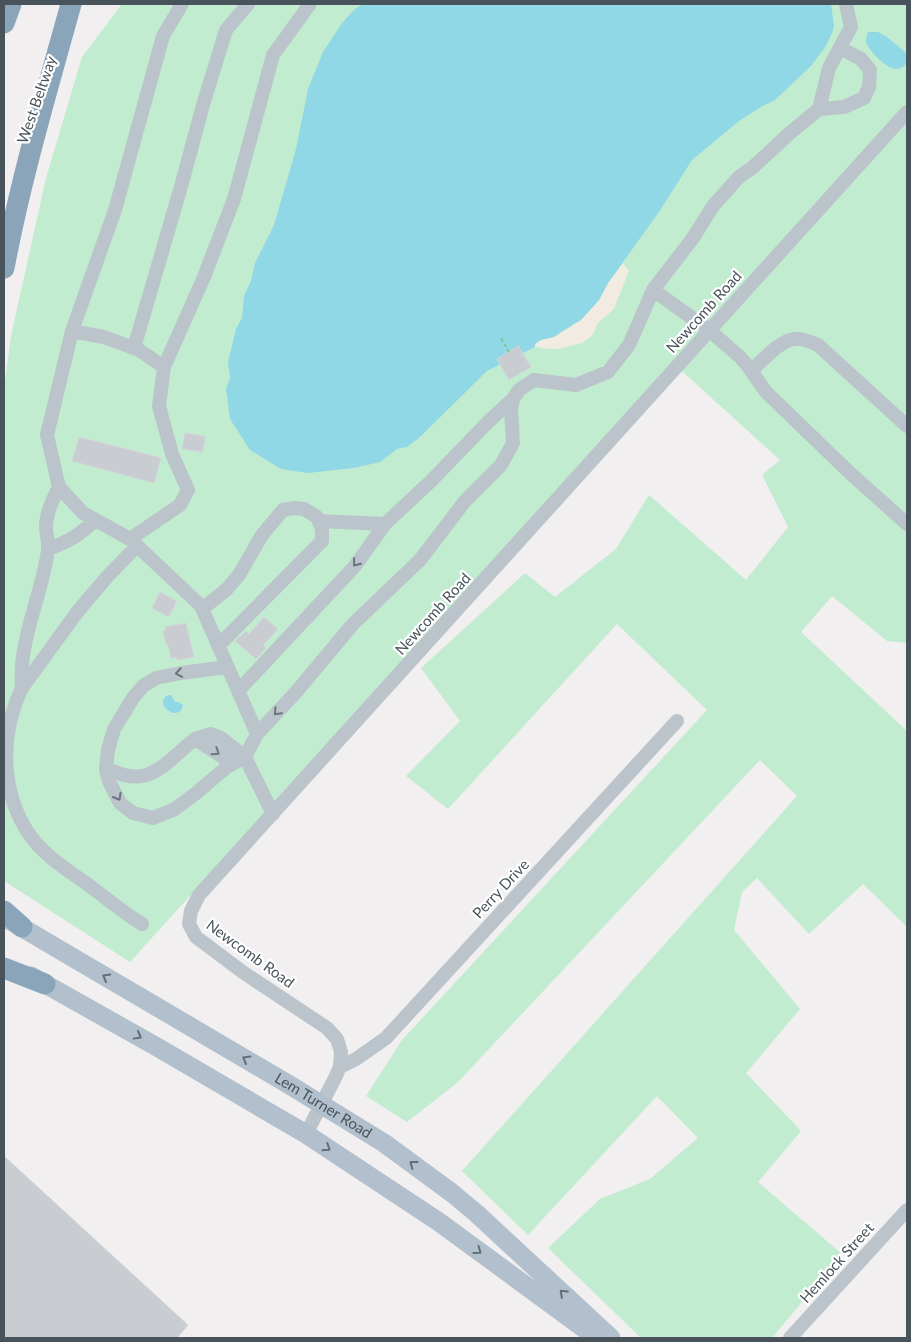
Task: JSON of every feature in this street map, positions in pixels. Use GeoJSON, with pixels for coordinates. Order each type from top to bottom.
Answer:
{"type":"FeatureCollection","features":[{"type":"Feature","properties":{"kind":"highway"},"geometry":{"type":"LineString","coordinates":[[4,14],[10,4]]}},
{"type":"Feature","properties":{"kind":"highway"},"geometry":{"type":"LineString","coordinates":[[4,23],[10,4]]}},
{"type":"Feature","properties":{"kind":"highway"},"geometry":{"type":"LineString","coordinates":[[4,268],[25,169],[70,4]]}},
{"type":"Feature","properties":{"kind":"highway","name":"West Beltway"},"geometry":{"type":"LineString","coordinates":[[4,196],[70,4]]}},
{"type":"Feature","properties":{"kind":"highway"},"geometry":{"type":"LineString","coordinates":[[4,911],[13,922]]}},
{"type":"Feature","properties":{"kind":"highway"},"geometry":{"type":"LineString","coordinates":[[4,968],[45,984]]}},
{"type":"Feature","properties":{"kind":"main road","name":"Lem Turner Road"},"geometry":{"type":"LineString","coordinates":[[13,922],[322,1104],[384,1143],[476,1213],[612,1338]]}},
{"type":"Feature","properties":{"kind":"main road"},"geometry":{"type":"LineString","coordinates":[[4,960],[306,1134],[439,1222],[598,1338]]}},
{"type":"Feature","properties":{"kind":"street"},"geometry":{"type":"LineString","coordinates":[[182,4],[163,36],[115,210],[72,331],[47,435],[59,487],[82,513],[134,542],[201,606],[257,734]]}},
{"type":"Feature","properties":{"kind":"street"},"geometry":{"type":"LineString","coordinates":[[134,348],[203,104],[226,30],[248,4]]}},
{"type":"Feature","properties":{"kind":"street"},"geometry":{"type":"LineString","coordinates":[[142,924],[67,870],[29,835],[20,819],[8,785],[5,757],[6,738],[16,700],[22,687],[78,611],[134,542],[180,505],[188,490],[172,454],[159,406],[164,368],[204,277],[234,199],[273,54],[310,4]]}},
{"type":"Feature","properties":{"kind":"street"},"geometry":{"type":"LineString","coordinates":[[819,109],[829,68],[851,27],[846,4]]}},
{"type":"Feature","properties":{"kind":"street"},"geometry":{"type":"LineString","coordinates":[[227,667],[181,672],[156,678],[143,686],[133,698],[114,729],[108,750],[106,769],[120,803],[133,814],[153,818],[175,808],[232,764],[245,757],[257,734],[298,691],[353,624],[420,560],[465,501],[501,465],[513,444],[511,409],[513,399],[518,390],[534,380],[576,385],[608,372],[629,345],[653,290],[694,238],[713,206],[738,177],[752,168],[819,109],[844,107],[864,98],[869,87],[870,70],[861,59],[840,48]]}},
{"type":"Feature","properties":{"kind":"street","name":"Newcomb Road"},"geometry":{"type":"LineString","coordinates":[[340,1067],[341,1052],[337,1039],[327,1028],[244,973],[196,937],[189,924],[191,911],[199,896],[907,112]]}},
{"type":"Feature","properties":{"kind":"street"},"geometry":{"type":"LineString","coordinates":[[653,290],[709,330],[740,357],[766,392],[850,473],[907,524]]}},
{"type":"Feature","properties":{"kind":"street"},"geometry":{"type":"LineString","coordinates":[[72,331],[104,337],[139,350],[164,368]]}},
{"type":"Feature","properties":{"kind":"street"},"geometry":{"type":"LineString","coordinates":[[751,371],[780,344],[794,339],[808,340],[818,345],[907,426]]}},
{"type":"Feature","properties":{"kind":"street"},"geometry":{"type":"LineString","coordinates":[[238,691],[355,566],[385,524],[431,482],[489,421],[513,399]]}},
{"type":"Feature","properties":{"kind":"street"},"geometry":{"type":"LineString","coordinates":[[22,687],[23,659],[48,549],[46,528],[48,514],[59,487]]}},
{"type":"Feature","properties":{"kind":"street"},"geometry":{"type":"LineString","coordinates":[[202,609],[226,590],[239,575],[262,535],[282,510],[304,508],[317,517],[322,529],[322,541],[218,646]]}},
{"type":"Feature","properties":{"kind":"street"},"geometry":{"type":"LineString","coordinates":[[48,549],[76,537],[95,520]]}},
{"type":"Feature","properties":{"kind":"street"},"geometry":{"type":"LineString","coordinates":[[319,521],[385,524]]}},
{"type":"Feature","properties":{"kind":"street","name":"Perry Drive"},"geometry":{"type":"LineString","coordinates":[[340,1067],[356,1059],[386,1038],[677,721]]}},
{"type":"Feature","properties":{"kind":"street"},"geometry":{"type":"LineString","coordinates":[[106,769],[129,777],[144,776],[159,770],[195,739],[211,734],[221,738],[245,757],[273,814]]}},
{"type":"Feature","properties":{"kind":"street"},"geometry":{"type":"LineString","coordinates":[[195,739],[217,752],[232,764]]}},
{"type":"Feature","properties":{"kind":"street"},"geometry":{"type":"LineString","coordinates":[[306,1134],[340,1067]]}},
{"type":"Feature","properties":{"kind":"street","name":"Hemlock Street"},"geometry":{"type":"LineString","coordinates":[[790,1338],[907,1210]]}},
{"type":"Feature","properties":{"kind":"path"},"geometry":{"type":"LineString","coordinates":[[501,338],[509,352]]}},
{"type":"Feature","properties":{"kind":"green space"},"geometry":{"type":"Polygon","coordinates":[[[122,4],[907,4],[907,643],[887,641],[832,596],[801,632],[907,731],[907,927],[863,884],[809,934],[757,878],[742,892],[734,930],[800,1009],[746,1073],[801,1131],[758,1182],[842,1254],[772,1338],[641,1338],[548,1248],[600,1199],[650,1179],[698,1138],[657,1096],[528,1235],[462,1171],[797,796],[760,760],[458,1082],[407,1122],[366,1096],[402,1040],[707,710],[617,624],[448,809],[406,776],[460,721],[421,668],[525,573],[555,597],[616,549],[649,495],[746,580],[788,527],[762,475],[780,460],[673,363],[130,962],[4,881],[4,390],[11,336],[46,178],[82,57],[122,4]]]}},
{"type":"Feature","properties":{"kind":"sand"},"geometry":{"type":"Polygon","coordinates":[[[623,263],[629,271],[614,309],[598,323],[592,336],[582,343],[558,349],[535,347],[535,344],[541,340],[554,337],[581,320],[599,300],[608,283],[623,263]]]}},
{"type":"Feature","properties":{"kind":"water"},"geometry":{"type":"Polygon","coordinates":[[[363,4],[831,4],[834,26],[826,46],[811,66],[775,100],[739,121],[692,160],[659,212],[608,283],[599,300],[581,320],[554,337],[541,340],[535,344],[535,347],[487,371],[420,437],[407,447],[397,449],[380,462],[354,468],[308,473],[281,469],[250,450],[230,419],[226,389],[230,378],[228,362],[236,329],[242,318],[244,296],[251,281],[255,263],[274,225],[296,149],[308,89],[323,52],[342,23],[355,9],[363,4]]]}},
{"type":"Feature","properties":{"kind":"water"},"geometry":{"type":"Polygon","coordinates":[[[878,32],[887,37],[905,52],[907,63],[897,69],[884,63],[867,45],[867,33],[878,32]]]}},
{"type":"Feature","properties":{"kind":"water"},"geometry":{"type":"Polygon","coordinates":[[[171,695],[175,702],[183,705],[180,712],[172,713],[164,707],[165,697],[171,695]]]}},
{"type":"Feature","properties":{"kind":"building"},"geometry":{"type":"Polygon","coordinates":[[[518,346],[531,367],[509,380],[497,359],[518,346]]]}},
{"type":"Feature","properties":{"kind":"building"},"geometry":{"type":"Polygon","coordinates":[[[185,433],[205,436],[203,452],[182,449],[185,433]]]}},
{"type":"Feature","properties":{"kind":"building"},"geometry":{"type":"Polygon","coordinates":[[[79,437],[161,458],[154,483],[72,461],[79,437]]]}},
{"type":"Feature","properties":{"kind":"building"},"geometry":{"type":"Polygon","coordinates":[[[160,592],[177,601],[169,617],[152,608],[160,592]]]}},
{"type":"Feature","properties":{"kind":"building"},"geometry":{"type":"Polygon","coordinates":[[[264,617],[278,629],[263,645],[266,648],[256,659],[235,641],[246,631],[249,634],[264,617]]]}},
{"type":"Feature","properties":{"kind":"building"},"geometry":{"type":"Polygon","coordinates":[[[186,623],[194,657],[177,660],[176,657],[171,658],[163,631],[166,630],[165,627],[186,623]]]}},
{"type":"Feature","properties":{"kind":"building"},"geometry":{"type":"Polygon","coordinates":[[[4,1156],[188,1325],[177,1338],[4,1338],[4,1156]]]}}]}
